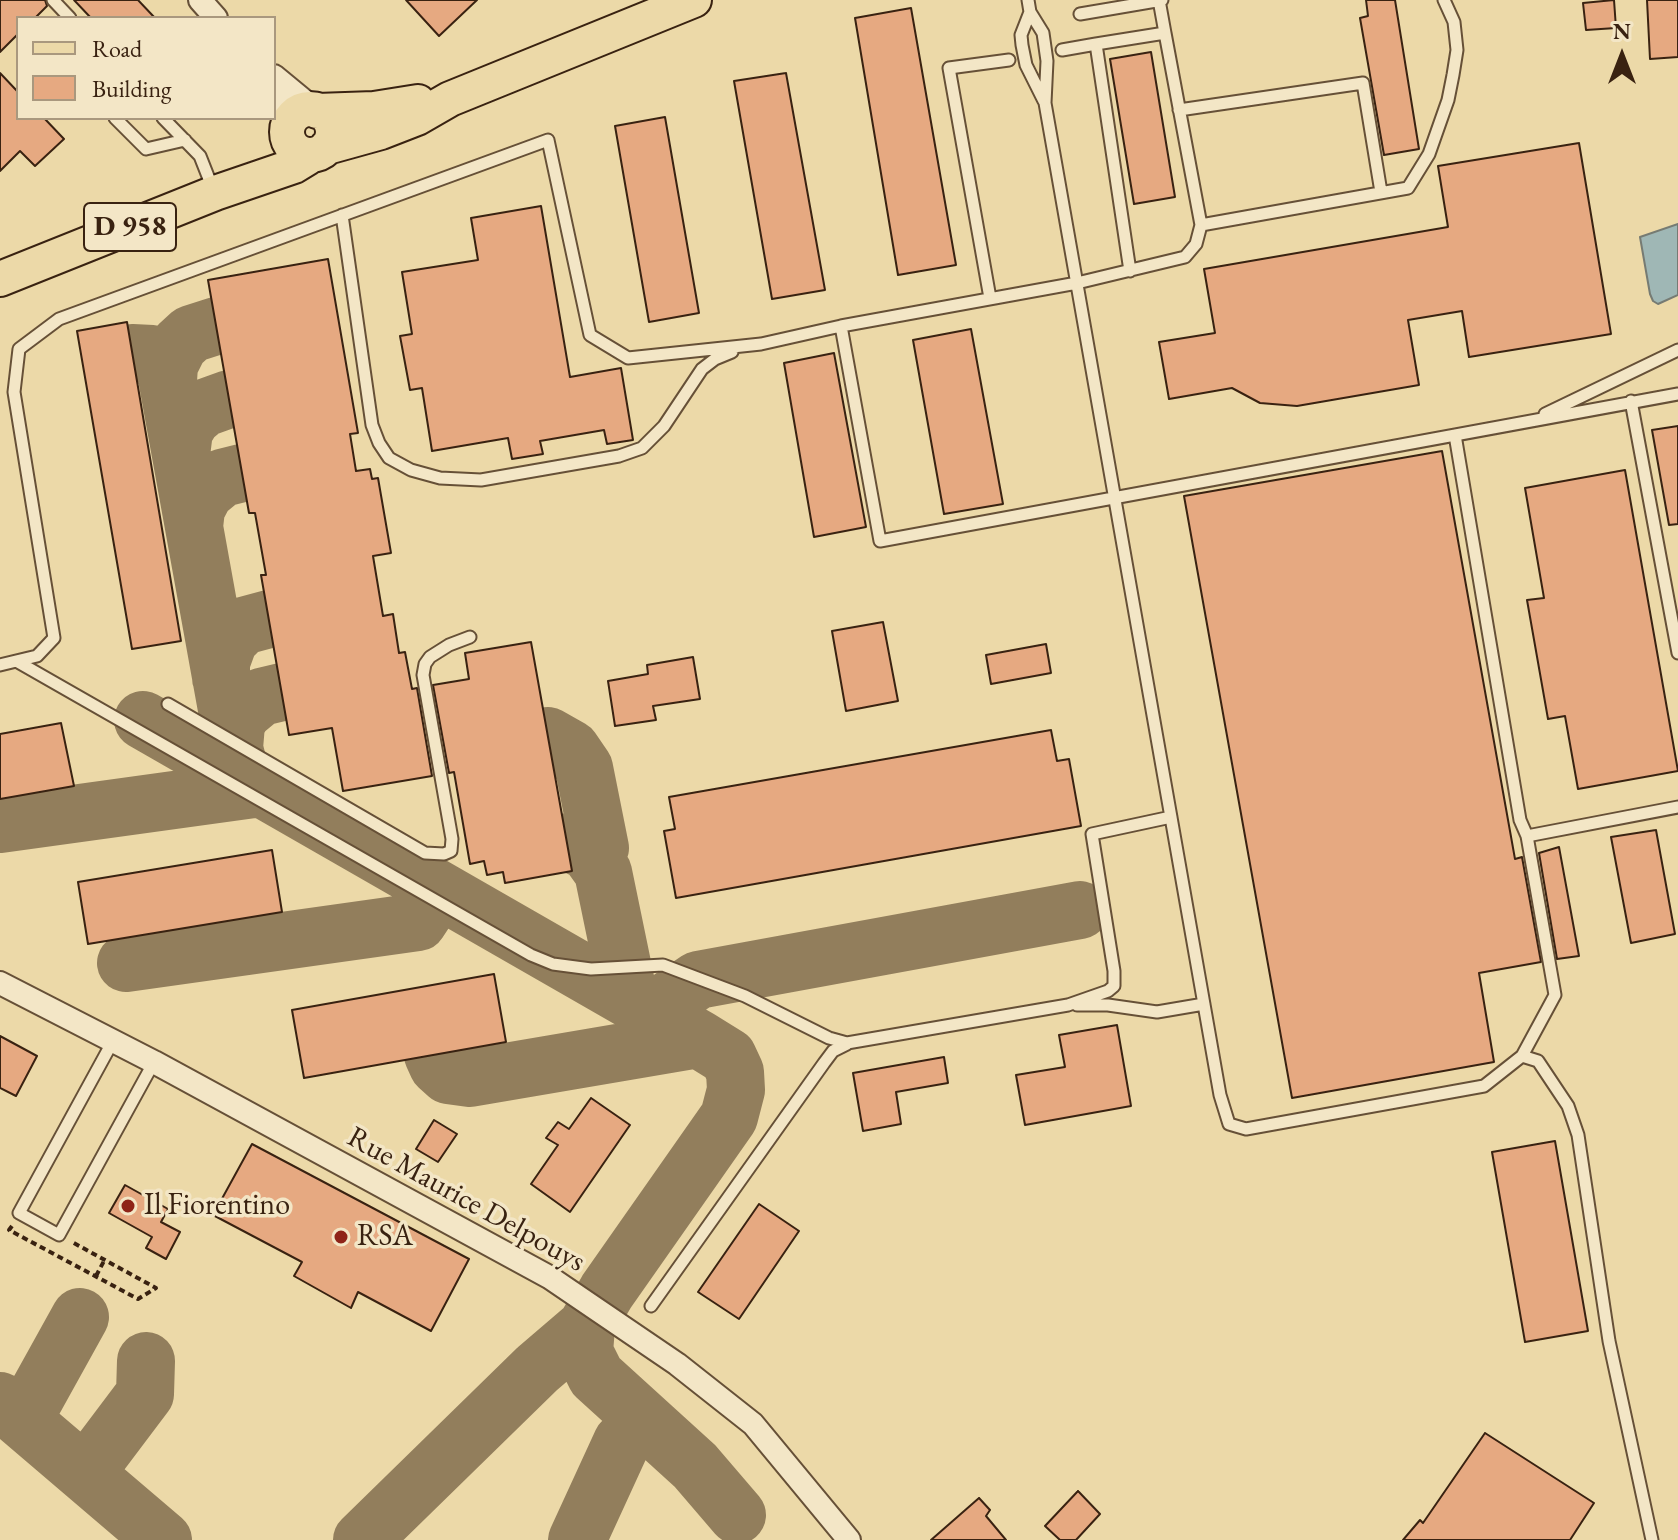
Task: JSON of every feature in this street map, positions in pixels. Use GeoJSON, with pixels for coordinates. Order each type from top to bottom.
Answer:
{"type":"FeatureCollection","features":[{"type":"Feature","properties":{"kind":"main road","name":"D 958"},"geometry":{"type":"LineString","coordinates":[[0,279],[215,193],[294,166],[303,142],[381,132],[417,118],[450,99],[694,0]]}},
{"type":"Feature","properties":{"kind":"main road","name":"D 958"},"geometry":{"type":"LineString","coordinates":[[316,110],[374,109],[450,99]]}},
{"type":"Feature","properties":{"kind":"main road"},"geometry":{"type":"LineString","coordinates":[[303,142],[333,133],[329,119],[316,110]]}},
{"type":"Feature","properties":{"kind":"street"},"geometry":{"type":"LineString","coordinates":[[200,0],[214,16]]}},
{"type":"Feature","properties":{"kind":"street"},"geometry":{"type":"LineString","coordinates":[[276,78],[316,110]]}},
{"type":"Feature","properties":{"kind":"street"},"geometry":{"type":"LineString","coordinates":[[276,92],[303,142]]}},
{"type":"Feature","properties":{"kind":"street","name":"Rue Maurice Delpouys"},"geometry":{"type":"LineString","coordinates":[[0,983],[154,1062],[549,1277],[677,1364],[753,1424],[849,1540]]}},
{"type":"Feature","properties":{"kind":"lane"},"geometry":{"type":"LineString","coordinates":[[53,0],[68,16]]}},
{"type":"Feature","properties":{"kind":"lane"},"geometry":{"type":"LineString","coordinates":[[342,215],[372,425],[389,458],[411,470],[440,478],[481,480],[619,456],[642,448],[664,426],[702,369],[715,359],[756,345],[841,326],[1077,283],[1185,257],[1196,244],[1201,225],[1160,0],[1080,14]]}},
{"type":"Feature","properties":{"kind":"lane"},"geometry":{"type":"LineString","coordinates":[[1201,225],[1408,188],[1429,154],[1448,100],[1457,50],[1454,22],[1444,0]]}},
{"type":"Feature","properties":{"kind":"lane"},"geometry":{"type":"LineString","coordinates":[[1029,6],[1021,35],[1022,45],[1026,65],[1045,103]]}},
{"type":"Feature","properties":{"kind":"lane"},"geometry":{"type":"LineString","coordinates":[[1029,6],[1043,33],[1047,61],[1045,103],[1220,1095],[1229,1124],[1246,1129],[1484,1086],[1522,1056],[1555,995],[1527,836],[1520,820],[1455,435]]}},
{"type":"Feature","properties":{"kind":"lane"},"geometry":{"type":"LineString","coordinates":[[1062,50],[1165,33]]}},
{"type":"Feature","properties":{"kind":"lane"},"geometry":{"type":"LineString","coordinates":[[1096,44],[1130,271]]}},
{"type":"Feature","properties":{"kind":"lane"},"geometry":{"type":"LineString","coordinates":[[990,298],[949,68],[1009,60]]}},
{"type":"Feature","properties":{"kind":"lane"},"geometry":{"type":"LineString","coordinates":[[1179,110],[1363,83],[1381,192]]}},
{"type":"Feature","properties":{"kind":"lane"},"geometry":{"type":"LineString","coordinates":[[117,120],[146,149],[185,140]]}},
{"type":"Feature","properties":{"kind":"lane"},"geometry":{"type":"LineString","coordinates":[[165,120],[200,156],[215,193]]}},
{"type":"Feature","properties":{"kind":"lane"},"geometry":{"type":"LineString","coordinates":[[0,665],[37,656],[54,638],[14,392],[19,349],[59,319],[548,140],[590,335],[628,358],[756,345]]}},
{"type":"Feature","properties":{"kind":"lane"},"geometry":{"type":"LineString","coordinates":[[841,326],[880,541],[1678,394]]}},
{"type":"Feature","properties":{"kind":"lane"},"geometry":{"type":"LineString","coordinates":[[1530,421],[1678,350]]}},
{"type":"Feature","properties":{"kind":"lane"},"geometry":{"type":"LineString","coordinates":[[1631,401],[1678,653]]}},
{"type":"Feature","properties":{"kind":"lane"},"geometry":{"type":"LineString","coordinates":[[168,704],[425,853],[444,854],[451,851],[452,839],[423,675],[430,657],[470,637]]}},
{"type":"Feature","properties":{"kind":"lane"},"geometry":{"type":"LineString","coordinates":[[18,662],[531,955],[553,964],[591,969],[663,965],[745,996],[829,1038],[847,1043],[860,1042]]}},
{"type":"Feature","properties":{"kind":"lane"},"geometry":{"type":"LineString","coordinates":[[1527,836],[1678,807]]}},
{"type":"Feature","properties":{"kind":"lane"},"geometry":{"type":"LineString","coordinates":[[651,1306],[833,1051],[844,1044],[1068,1005],[1114,986],[1092,834],[1171,817]]}},
{"type":"Feature","properties":{"kind":"lane"},"geometry":{"type":"LineString","coordinates":[[1068,1005],[1108,1005],[1157,1012],[1204,1004]]}},
{"type":"Feature","properties":{"kind":"lane"},"geometry":{"type":"LineString","coordinates":[[113,1041],[19,1213],[59,1235],[154,1062]]}},
{"type":"Feature","properties":{"kind":"lane"},"geometry":{"type":"LineString","coordinates":[[1522,1056],[1538,1061],[1568,1106],[1578,1135],[1609,1341],[1652,1540]]}},
{"type":"Feature","properties":{"kind":"path"},"geometry":{"type":"LineString","coordinates":[[19,1213],[9,1230],[138,1299],[156,1288],[59,1235]]}},
{"type":"Feature","properties":{"kind":"path"},"geometry":{"type":"LineString","coordinates":[[96,1276],[105,1260]]}},
{"type":"Feature","properties":{"kind":"water"},"geometry":{"type":"Polygon","coordinates":[[[1678,224],[1678,295],[1658,304],[1650,294],[1640,237],[1678,224]]]}},
{"type":"Feature","properties":{"kind":"building"},"geometry":{"type":"Polygon","coordinates":[[[0,0],[45,0],[47,6],[37,16],[16,16],[16,36],[0,52],[0,0]]]}},
{"type":"Feature","properties":{"kind":"building"},"geometry":{"type":"Polygon","coordinates":[[[74,0],[138,0],[153,16],[89,16],[74,0]]]}},
{"type":"Feature","properties":{"kind":"building"},"geometry":{"type":"Polygon","coordinates":[[[406,0],[477,0],[439,36],[406,0]]]}},
{"type":"Feature","properties":{"kind":"building"},"geometry":{"type":"Polygon","coordinates":[[[1366,0],[1395,0],[1419,149],[1384,155],[1360,18],[1368,16],[1366,0]]]}},
{"type":"Feature","properties":{"kind":"building"},"geometry":{"type":"Polygon","coordinates":[[[1614,0],[1616,28],[1586,30],[1583,3],[1614,0]]]}},
{"type":"Feature","properties":{"kind":"building"},"geometry":{"type":"Polygon","coordinates":[[[1647,0],[1678,0],[1678,57],[1650,59],[1647,0]]]}},
{"type":"Feature","properties":{"kind":"building"},"geometry":{"type":"Polygon","coordinates":[[[911,8],[956,265],[898,275],[855,18],[911,8]]]}},
{"type":"Feature","properties":{"kind":"building"},"geometry":{"type":"Polygon","coordinates":[[[1151,52],[1175,197],[1134,204],[1110,59],[1151,52]]]}},
{"type":"Feature","properties":{"kind":"building"},"geometry":{"type":"Polygon","coordinates":[[[0,73],[16,90],[16,120],[46,120],[64,139],[35,166],[20,151],[0,171],[0,73]]]}},
{"type":"Feature","properties":{"kind":"building"},"geometry":{"type":"Polygon","coordinates":[[[786,73],[825,290],[772,299],[734,81],[786,73]]]}},
{"type":"Feature","properties":{"kind":"building"},"geometry":{"type":"Polygon","coordinates":[[[665,117],[699,313],[649,322],[615,126],[665,117]]]}},
{"type":"Feature","properties":{"kind":"building"},"geometry":{"type":"Polygon","coordinates":[[[1579,143],[1611,334],[1469,357],[1462,311],[1408,320],[1419,385],[1297,406],[1260,403],[1232,388],[1169,399],[1159,342],[1215,333],[1204,269],[1448,227],[1438,166],[1579,143]]]}},
{"type":"Feature","properties":{"kind":"building"},"geometry":{"type":"Polygon","coordinates":[[[541,206],[570,377],[621,368],[633,440],[607,444],[604,430],[540,441],[543,454],[512,459],[508,438],[432,451],[422,388],[410,390],[400,336],[412,334],[402,272],[478,260],[471,218],[541,206]]]}},
{"type":"Feature","properties":{"kind":"building"},"geometry":{"type":"Polygon","coordinates":[[[328,259],[358,433],[350,434],[356,471],[370,469],[372,479],[378,478],[391,553],[373,556],[383,616],[393,614],[399,653],[405,652],[412,689],[417,688],[432,776],[343,791],[332,728],[289,735],[261,575],[266,575],[255,513],[249,513],[208,280],[328,259]]]}},
{"type":"Feature","properties":{"kind":"building"},"geometry":{"type":"Polygon","coordinates":[[[127,322],[181,641],[132,649],[77,331],[127,322]]]}},
{"type":"Feature","properties":{"kind":"building"},"geometry":{"type":"Polygon","coordinates":[[[971,329],[1003,504],[944,514],[913,340],[971,329]]]}},
{"type":"Feature","properties":{"kind":"building"},"geometry":{"type":"Polygon","coordinates":[[[834,353],[866,527],[814,537],[784,363],[834,353]]]}},
{"type":"Feature","properties":{"kind":"building"},"geometry":{"type":"Polygon","coordinates":[[[1678,426],[1678,524],[1669,525],[1652,430],[1678,426]]]}},
{"type":"Feature","properties":{"kind":"building"},"geometry":{"type":"Polygon","coordinates":[[[1442,451],[1515,859],[1522,857],[1541,962],[1479,973],[1494,1062],[1292,1098],[1184,496],[1442,451]]]}},
{"type":"Feature","properties":{"kind":"building"},"geometry":{"type":"Polygon","coordinates":[[[1625,470],[1678,771],[1578,789],[1565,716],[1548,719],[1527,600],[1544,598],[1525,488],[1625,470]]]}},
{"type":"Feature","properties":{"kind":"building"},"geometry":{"type":"Polygon","coordinates":[[[883,622],[898,701],[846,711],[832,631],[883,622]]]}},
{"type":"Feature","properties":{"kind":"building"},"geometry":{"type":"Polygon","coordinates":[[[531,642],[572,871],[505,883],[503,872],[487,875],[484,861],[470,864],[454,772],[449,773],[433,685],[469,679],[465,653],[531,642]]]}},
{"type":"Feature","properties":{"kind":"building"},"geometry":{"type":"Polygon","coordinates":[[[1046,644],[1051,673],[991,684],[986,655],[1046,644]]]}},
{"type":"Feature","properties":{"kind":"building"},"geometry":{"type":"Polygon","coordinates":[[[693,657],[700,699],[653,706],[656,720],[615,726],[608,681],[648,674],[647,665],[693,657]]]}},
{"type":"Feature","properties":{"kind":"building"},"geometry":{"type":"Polygon","coordinates":[[[61,723],[74,786],[0,799],[0,734],[61,723]]]}},
{"type":"Feature","properties":{"kind":"building"},"geometry":{"type":"Polygon","coordinates":[[[1051,730],[1057,761],[1069,759],[1081,826],[676,898],[664,831],[675,829],[669,797],[1051,730]]]}},
{"type":"Feature","properties":{"kind":"building"},"geometry":{"type":"Polygon","coordinates":[[[1656,830],[1675,934],[1631,943],[1611,837],[1656,830]]]}},
{"type":"Feature","properties":{"kind":"building"},"geometry":{"type":"Polygon","coordinates":[[[1559,847],[1579,956],[1557,959],[1539,853],[1559,847]]]}},
{"type":"Feature","properties":{"kind":"building"},"geometry":{"type":"Polygon","coordinates":[[[272,850],[282,912],[88,944],[78,882],[272,850]]]}},
{"type":"Feature","properties":{"kind":"building"},"geometry":{"type":"Polygon","coordinates":[[[494,974],[506,1042],[304,1078],[292,1010],[494,974]]]}},
{"type":"Feature","properties":{"kind":"building"},"geometry":{"type":"Polygon","coordinates":[[[1117,1025],[1131,1106],[1025,1125],[1016,1075],[1065,1067],[1059,1035],[1117,1025]]]}},
{"type":"Feature","properties":{"kind":"building"},"geometry":{"type":"Polygon","coordinates":[[[0,1036],[37,1056],[16,1096],[0,1088],[0,1036]]]}},
{"type":"Feature","properties":{"kind":"building"},"geometry":{"type":"Polygon","coordinates":[[[944,1057],[948,1083],[896,1092],[901,1124],[863,1131],[853,1073],[944,1057]]]}},
{"type":"Feature","properties":{"kind":"building"},"geometry":{"type":"Polygon","coordinates":[[[591,1098],[630,1125],[570,1212],[531,1184],[558,1145],[546,1138],[558,1122],[569,1129],[591,1098]]]}},
{"type":"Feature","properties":{"kind":"building"},"geometry":{"type":"Polygon","coordinates":[[[434,1120],[457,1134],[438,1162],[416,1149],[434,1120]]]}},
{"type":"Feature","properties":{"kind":"building"},"geometry":{"type":"Polygon","coordinates":[[[1555,1141],[1588,1331],[1525,1342],[1492,1152],[1555,1141]]]}},
{"type":"Feature","properties":{"kind":"building","name":"RSA"},"geometry":{"type":"Polygon","coordinates":[[[252,1144],[469,1259],[431,1331],[358,1292],[351,1308],[294,1276],[302,1262],[213,1215],[252,1144]]]}},
{"type":"Feature","properties":{"kind":"building"},"geometry":{"type":"Polygon","coordinates":[[[125,1185],[168,1209],[161,1222],[180,1232],[166,1259],[146,1248],[152,1237],[109,1213],[125,1185]]]}},
{"type":"Feature","properties":{"kind":"building"},"geometry":{"type":"Polygon","coordinates":[[[759,1204],[799,1231],[739,1319],[698,1292],[759,1204]]]}},
{"type":"Feature","properties":{"kind":"building"},"geometry":{"type":"Polygon","coordinates":[[[1485,1433],[1594,1503],[1570,1540],[1403,1540],[1420,1520],[1423,1523],[1485,1433]]]}},
{"type":"Feature","properties":{"kind":"building"},"geometry":{"type":"Polygon","coordinates":[[[1078,1491],[1100,1514],[1076,1540],[1060,1540],[1045,1526],[1078,1491]]]}},
{"type":"Feature","properties":{"kind":"building"},"geometry":{"type":"Polygon","coordinates":[[[979,1498],[990,1510],[986,1516],[1006,1540],[931,1540],[979,1498]]]}},
{"type":"Feature","properties":{"kind":"taxiway"},"geometry":{"type":"LineString","coordinates":[[168,381],[169,365],[179,345],[191,334],[216,326]]}},
{"type":"Feature","properties":{"kind":"taxiway"},"geometry":{"type":"LineString","coordinates":[[132,353],[152,354],[166,372],[234,748],[238,764],[248,779],[261,788]]}},
{"type":"Feature","properties":{"kind":"taxiway"},"geometry":{"type":"LineString","coordinates":[[181,455],[184,431],[192,418],[204,408],[229,399]]}},
{"type":"Feature","properties":{"kind":"taxiway"},"geometry":{"type":"LineString","coordinates":[[194,527],[196,509],[205,492],[222,478],[242,473]]}},
{"type":"Feature","properties":{"kind":"taxiway"},"geometry":{"type":"LineString","coordinates":[[221,678],[221,662],[229,640],[243,626],[269,619]]}},
{"type":"Feature","properties":{"kind":"taxiway"},"geometry":{"type":"LineString","coordinates":[[234,748],[236,724],[243,712],[261,697],[282,692]]}},
{"type":"Feature","properties":{"kind":"taxiway"},"geometry":{"type":"LineString","coordinates":[[143,720],[699,1039],[728,1057],[735,1072],[736,1090],[729,1117],[607,1291],[586,1327],[537,1369],[362,1540]]}},
{"type":"Feature","properties":{"kind":"taxiway"},"geometry":{"type":"LineString","coordinates":[[548,736],[571,749],[584,768],[600,848]]}},
{"type":"Feature","properties":{"kind":"taxiway"},"geometry":{"type":"LineString","coordinates":[[0,824],[261,788]]}},
{"type":"Feature","properties":{"kind":"taxiway"},"geometry":{"type":"LineString","coordinates":[[567,842],[588,851],[603,872],[629,998]]}},
{"type":"Feature","properties":{"kind":"taxiway"},"geometry":{"type":"LineString","coordinates":[[126,963],[418,922],[439,890]]}},
{"type":"Feature","properties":{"kind":"taxiway"},"geometry":{"type":"LineString","coordinates":[[651,1012],[698,980],[1080,910]]}},
{"type":"Feature","properties":{"kind":"taxiway"},"geometry":{"type":"LineString","coordinates":[[433,1055],[438,1066],[448,1075],[470,1078],[699,1039]]}},
{"type":"Feature","properties":{"kind":"taxiway"},"geometry":{"type":"LineString","coordinates":[[34,1430],[29,1423],[29,1409],[80,1317]]}},
{"type":"Feature","properties":{"kind":"taxiway"},"geometry":{"type":"LineString","coordinates":[[586,1327],[584,1352],[596,1376],[695,1466],[737,1515]]}},
{"type":"Feature","properties":{"kind":"taxiway"},"geometry":{"type":"LineString","coordinates":[[97,1483],[92,1473],[93,1463],[145,1394],[146,1361]]}},
{"type":"Feature","properties":{"kind":"taxiway"},"geometry":{"type":"LineString","coordinates":[[0,1401],[163,1540]]}},
{"type":"Feature","properties":{"kind":"taxiway"},"geometry":{"type":"LineString","coordinates":[[577,1540],[622,1442]]}},
{"type":"Feature","properties":{"kind":"place","name":"Il Fiorentino"},"geometry":{"type":"Point","coordinates":[128,1206]}},
{"type":"Feature","properties":{"kind":"place","name":"RSA"},"geometry":{"type":"Point","coordinates":[341,1237]}}]}
